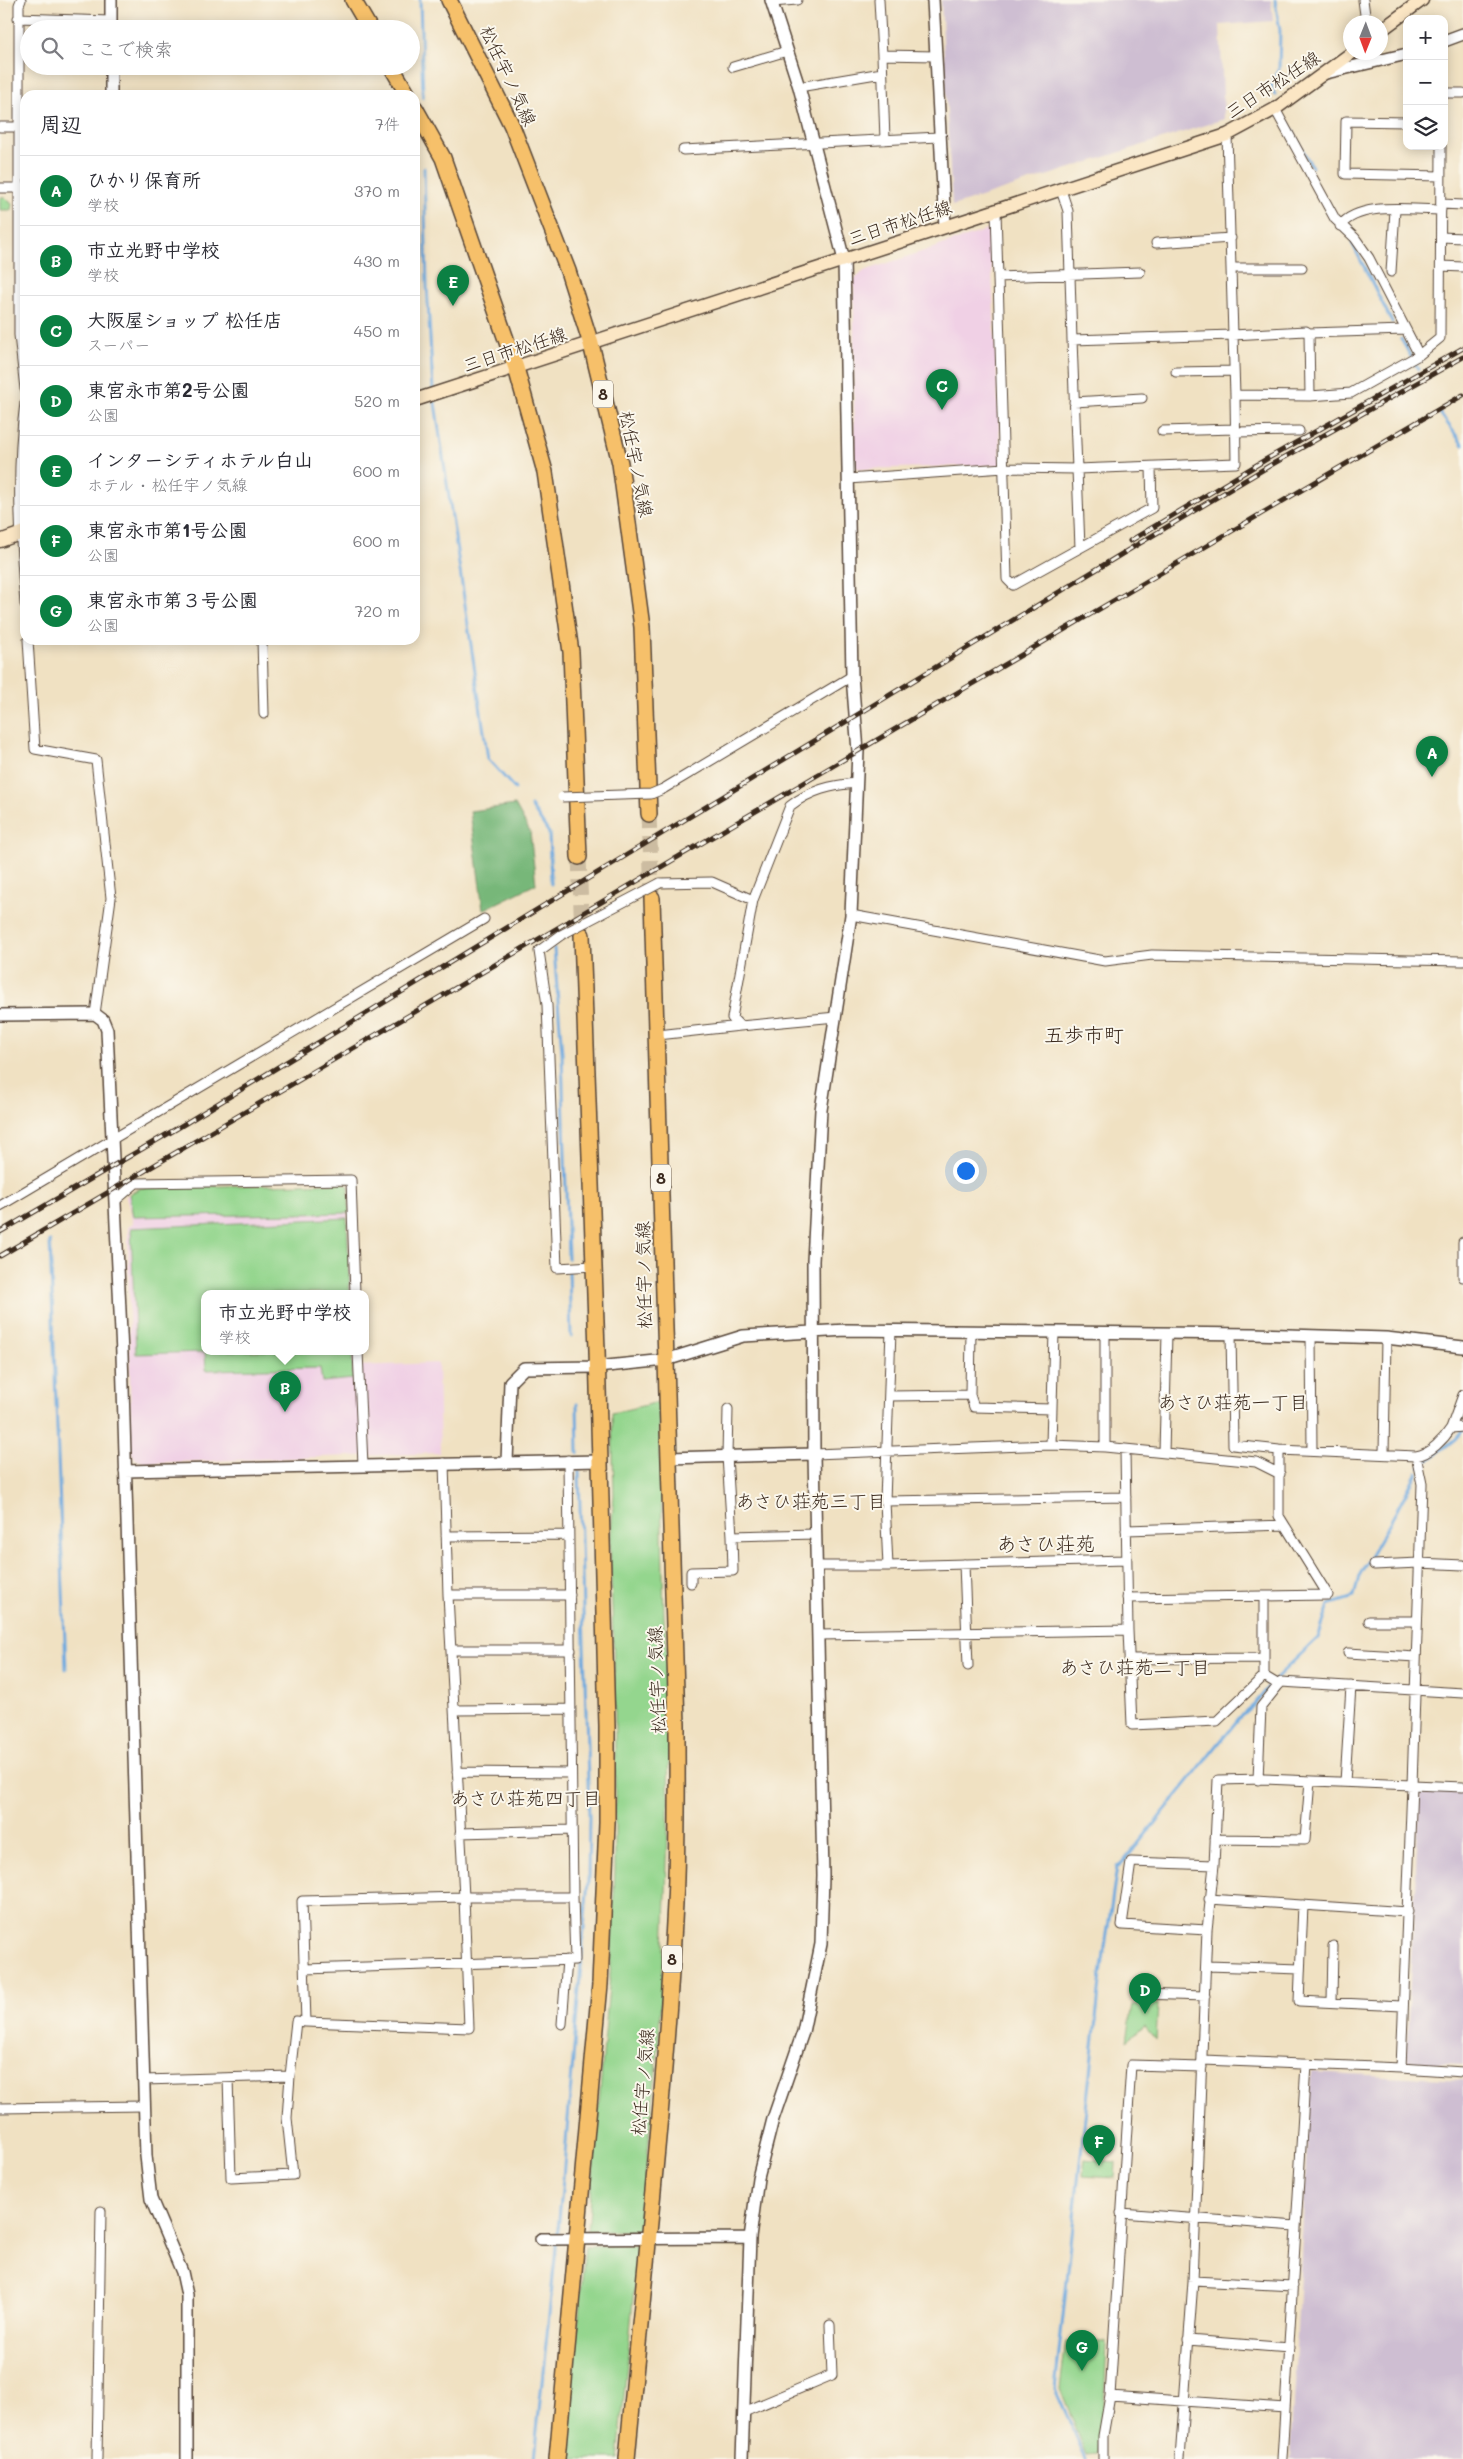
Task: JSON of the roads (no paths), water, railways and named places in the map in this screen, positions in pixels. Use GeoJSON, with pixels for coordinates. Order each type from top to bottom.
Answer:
{"type":"FeatureCollection","features":[{"type":"Feature","properties":{"kind":"main road"},"geometry":{"type":"LineString","coordinates":[[354,0],[365,20]]}},
{"type":"Feature","properties":{"kind":"main road","name":"松任宇ノ気線"},"geometry":{"type":"LineString","coordinates":[[449,0],[512,126],[568,272],[590,344],[620,463],[642,627],[649,814]]}},
{"type":"Feature","properties":{"kind":"main road"},"geometry":{"type":"LineString","coordinates":[[1388,25],[1422,0]]}},
{"type":"Feature","properties":{"kind":"main road","name":"三日市松任線"},"geometry":{"type":"LineString","coordinates":[[420,398],[1227,135],[1275,109],[1343,60]]}},
{"type":"Feature","properties":{"kind":"main road"},"geometry":{"type":"LineString","coordinates":[[396,75],[405,90]]}},
{"type":"Feature","properties":{"kind":"main road"},"geometry":{"type":"LineString","coordinates":[[420,117],[443,158],[516,368],[545,472],[571,652],[580,857]]}},
{"type":"Feature","properties":{"kind":"main road"},"geometry":{"type":"LineString","coordinates":[[0,541],[20,534]]}},
{"type":"Feature","properties":{"kind":"main road","name":"松任宇ノ気線"},"geometry":{"type":"LineString","coordinates":[[627,2459],[669,1998],[677,1818],[677,1725],[668,1458],[658,1035],[652,898]]}},
{"type":"Feature","properties":{"kind":"main road"},"geometry":{"type":"LineString","coordinates":[[557,2459],[571,2238],[594,2058],[605,1903],[606,1726],[600,1461],[582,936]]}},
{"type":"Feature","properties":{"kind":"street"},"geometry":{"type":"LineString","coordinates":[[20,158],[18,127],[18,18],[21,0]]}},
{"type":"Feature","properties":{"kind":"street"},"geometry":{"type":"LineString","coordinates":[[110,20],[111,0]]}},
{"type":"Feature","properties":{"kind":"street"},"geometry":{"type":"LineString","coordinates":[[742,2459],[750,2238],[758,2178],[773,2119],[803,2032],[821,1944],[823,1876],[814,1454],[813,1261],[820,1110],[852,915],[858,745],[852,676],[844,260],[799,87],[772,1],[797,0]]}},
{"type":"Feature","properties":{"kind":"street"},"geometry":{"type":"LineString","coordinates":[[879,0],[885,140]]}},
{"type":"Feature","properties":{"kind":"street"},"geometry":{"type":"LineString","coordinates":[[933,0],[945,227]]}},
{"type":"Feature","properties":{"kind":"street"},"geometry":{"type":"LineString","coordinates":[[1363,0],[1365,15]]}},
{"type":"Feature","properties":{"kind":"street"},"geometry":{"type":"LineString","coordinates":[[18,18],[44,20]]}},
{"type":"Feature","properties":{"kind":"street"},"geometry":{"type":"LineString","coordinates":[[1448,40],[1463,34]]}},
{"type":"Feature","properties":{"kind":"street"},"geometry":{"type":"LineString","coordinates":[[733,67],[787,51]]}},
{"type":"Feature","properties":{"kind":"street"},"geometry":{"type":"LineString","coordinates":[[882,55],[936,56]]}},
{"type":"Feature","properties":{"kind":"street"},"geometry":{"type":"LineString","coordinates":[[1326,73],[1403,55]]}},
{"type":"Feature","properties":{"kind":"street"},"geometry":{"type":"LineString","coordinates":[[799,87],[882,73]]}},
{"type":"Feature","properties":{"kind":"street"},"geometry":{"type":"LineString","coordinates":[[111,75],[112,90]]}},
{"type":"Feature","properties":{"kind":"street"},"geometry":{"type":"LineString","coordinates":[[1448,93],[1463,93]]}},
{"type":"Feature","properties":{"kind":"street"},"geometry":{"type":"LineString","coordinates":[[1275,109],[1340,226],[1355,238],[1369,258],[1419,355]]}},
{"type":"Feature","properties":{"kind":"street"},"geometry":{"type":"LineString","coordinates":[[1403,122],[1346,121],[1345,174],[1441,176]]}},
{"type":"Feature","properties":{"kind":"street"},"geometry":{"type":"LineString","coordinates":[[0,127],[18,127]]}},
{"type":"Feature","properties":{"kind":"street"},"geometry":{"type":"LineString","coordinates":[[848,479],[1004,468],[1151,467],[1236,464],[1227,135]]}},
{"type":"Feature","properties":{"kind":"street"},"geometry":{"type":"LineString","coordinates":[[683,150],[939,136]]}},
{"type":"Feature","properties":{"kind":"street"},"geometry":{"type":"LineString","coordinates":[[1235,395],[1310,396],[1351,393],[1419,355],[1440,338],[1441,150]]}},
{"type":"Feature","properties":{"kind":"street"},"geometry":{"type":"LineString","coordinates":[[0,188],[20,188]]}},
{"type":"Feature","properties":{"kind":"street"},"geometry":{"type":"LineString","coordinates":[[1061,190],[1068,211],[1080,548]]}},
{"type":"Feature","properties":{"kind":"street"},"geometry":{"type":"LineString","coordinates":[[1340,226],[1346,218],[1367,210],[1463,205]]}},
{"type":"Feature","properties":{"kind":"street"},"geometry":{"type":"LineString","coordinates":[[1392,272],[1395,210]]}},
{"type":"Feature","properties":{"kind":"street"},"geometry":{"type":"LineString","coordinates":[[996,211],[1007,579],[1013,585],[1152,508],[1151,467]]}},
{"type":"Feature","properties":{"kind":"street"},"geometry":{"type":"LineString","coordinates":[[1441,237],[1463,238]]}},
{"type":"Feature","properties":{"kind":"street"},"geometry":{"type":"LineString","coordinates":[[1156,243],[1231,238]]}},
{"type":"Feature","properties":{"kind":"street"},"geometry":{"type":"LineString","coordinates":[[1441,266],[1463,267]]}},
{"type":"Feature","properties":{"kind":"street"},"geometry":{"type":"LineString","coordinates":[[1232,268],[1302,268]]}},
{"type":"Feature","properties":{"kind":"street"},"geometry":{"type":"LineString","coordinates":[[998,277],[1140,272]]}},
{"type":"Feature","properties":{"kind":"street"},"geometry":{"type":"LineString","coordinates":[[20,286],[20,344]]}},
{"type":"Feature","properties":{"kind":"street"},"geometry":{"type":"LineString","coordinates":[[1072,340],[1306,331],[1309,333],[1405,330]]}},
{"type":"Feature","properties":{"kind":"street"},"geometry":{"type":"LineString","coordinates":[[1309,333],[1310,396]]}},
{"type":"Feature","properties":{"kind":"street"},"geometry":{"type":"LineString","coordinates":[[1176,372],[1234,371]]}},
{"type":"Feature","properties":{"kind":"street"},"geometry":{"type":"LineString","coordinates":[[1074,402],[1142,398]]}},
{"type":"Feature","properties":{"kind":"street"},"geometry":{"type":"LineString","coordinates":[[1162,431],[1298,431]]}},
{"type":"Feature","properties":{"kind":"street"},"geometry":{"type":"LineString","coordinates":[[20,440],[20,469]]}},
{"type":"Feature","properties":{"kind":"street"},"geometry":{"type":"LineString","coordinates":[[28,645],[35,749],[96,760],[111,898],[95,1014]]}},
{"type":"Feature","properties":{"kind":"street"},"geometry":{"type":"LineString","coordinates":[[262,645],[264,714]]}},
{"type":"Feature","properties":{"kind":"street"},"geometry":{"type":"LineString","coordinates":[[562,796],[651,794],[675,784],[852,676]]}},
{"type":"Feature","properties":{"kind":"street"},"geometry":{"type":"LineString","coordinates":[[740,1026],[732,1018],[753,900],[790,806],[803,795],[836,784],[857,783]]}},
{"type":"Feature","properties":{"kind":"street"},"geometry":{"type":"LineString","coordinates":[[594,1266],[557,1268],[547,1005],[539,951],[561,935],[660,883],[712,882],[753,900]]}},
{"type":"Feature","properties":{"kind":"street"},"geometry":{"type":"LineString","coordinates":[[852,915],[1105,961],[1152,955],[1463,960]]}},
{"type":"Feature","properties":{"kind":"street"},"geometry":{"type":"LineString","coordinates":[[0,1206],[484,919]]}},
{"type":"Feature","properties":{"kind":"street"},"geometry":{"type":"LineString","coordinates":[[0,1015],[95,1014],[103,1020],[107,1030],[125,1471],[146,2156],[151,2198],[182,2272],[187,2296],[187,2459]]}},
{"type":"Feature","properties":{"kind":"street"},"geometry":{"type":"LineString","coordinates":[[658,1035],[836,1017]]}},
{"type":"Feature","properties":{"kind":"street"},"geometry":{"type":"LineString","coordinates":[[115,1201],[136,1183],[351,1180],[355,1290]]}},
{"type":"Feature","properties":{"kind":"street"},"geometry":{"type":"LineString","coordinates":[[1463,1242],[1463,1277]]}},
{"type":"Feature","properties":{"kind":"street"},"geometry":{"type":"LineString","coordinates":[[888,1566],[885,1501],[891,1330]]}},
{"type":"Feature","properties":{"kind":"street"},"geometry":{"type":"LineString","coordinates":[[507,1462],[510,1382],[524,1368],[597,1367],[666,1360],[744,1336],[813,1331],[891,1330],[1167,1333],[1386,1338],[1463,1347]]}},
{"type":"Feature","properties":{"kind":"street"},"geometry":{"type":"LineString","coordinates":[[972,1331],[970,1395],[974,1407],[1052,1408]]}},
{"type":"Feature","properties":{"kind":"street"},"geometry":{"type":"LineString","coordinates":[[1051,1445],[1054,1332]]}},
{"type":"Feature","properties":{"kind":"street"},"geometry":{"type":"LineString","coordinates":[[1105,1447],[1106,1333]]}},
{"type":"Feature","properties":{"kind":"street"},"geometry":{"type":"LineString","coordinates":[[1164,1453],[1167,1333]]}},
{"type":"Feature","properties":{"kind":"street"},"geometry":{"type":"LineString","coordinates":[[1231,1334],[1233,1445],[1279,1450],[1384,1454],[1418,1465]]}},
{"type":"Feature","properties":{"kind":"street"},"geometry":{"type":"LineString","coordinates":[[1311,1336],[1312,1451]]}},
{"type":"Feature","properties":{"kind":"street"},"geometry":{"type":"LineString","coordinates":[[1384,1454],[1386,1338]]}},
{"type":"Feature","properties":{"kind":"street"},"geometry":{"type":"LineString","coordinates":[[358,1355],[362,1465]]}},
{"type":"Feature","properties":{"kind":"street"},"geometry":{"type":"LineString","coordinates":[[890,1396],[970,1395]]}},
{"type":"Feature","properties":{"kind":"street"},"geometry":{"type":"LineString","coordinates":[[1400,2068],[1408,1912],[1422,1484],[1418,1465],[1423,1455],[1457,1427],[1463,1395]]}},
{"type":"Feature","properties":{"kind":"street"},"geometry":{"type":"LineString","coordinates":[[691,1583],[691,1572],[733,1571],[727,1456],[728,1409]]}},
{"type":"Feature","properties":{"kind":"street"},"geometry":{"type":"LineString","coordinates":[[668,1458],[1051,1445],[1105,1447],[1125,1451],[1256,1462],[1280,1474]]}},
{"type":"Feature","properties":{"kind":"street"},"geometry":{"type":"LineString","coordinates":[[1127,1598],[1328,1595],[1278,1516],[1279,1450]]}},
{"type":"Feature","properties":{"kind":"street"},"geometry":{"type":"LineString","coordinates":[[1125,1451],[1126,1560],[1132,1725],[1218,1721],[1266,1676]]}},
{"type":"Feature","properties":{"kind":"street"},"geometry":{"type":"LineString","coordinates":[[125,1471],[568,1460],[600,1461]]}},
{"type":"Feature","properties":{"kind":"street"},"geometry":{"type":"LineString","coordinates":[[306,1968],[575,1960],[568,1460]]}},
{"type":"Feature","properties":{"kind":"street"},"geometry":{"type":"LineString","coordinates":[[228,2078],[231,2178],[293,2175],[287,2118],[296,2021],[469,2028],[448,1595],[444,1463]]}},
{"type":"Feature","properties":{"kind":"street"},"geometry":{"type":"LineString","coordinates":[[885,1501],[1126,1497]]}},
{"type":"Feature","properties":{"kind":"street"},"geometry":{"type":"LineString","coordinates":[[1126,1530],[1284,1525]]}},
{"type":"Feature","properties":{"kind":"street"},"geometry":{"type":"LineString","coordinates":[[732,1536],[816,1534]]}},
{"type":"Feature","properties":{"kind":"street"},"geometry":{"type":"LineString","coordinates":[[446,1536],[568,1535]]}},
{"type":"Feature","properties":{"kind":"street"},"geometry":{"type":"LineString","coordinates":[[817,1566],[1126,1560]]}},
{"type":"Feature","properties":{"kind":"street"},"geometry":{"type":"LineString","coordinates":[[1374,1565],[1419,1563],[1463,1565]]}},
{"type":"Feature","properties":{"kind":"street"},"geometry":{"type":"LineString","coordinates":[[964,1564],[968,1666]]}},
{"type":"Feature","properties":{"kind":"street"},"geometry":{"type":"LineString","coordinates":[[448,1595],[570,1595]]}},
{"type":"Feature","properties":{"kind":"street"},"geometry":{"type":"LineString","coordinates":[[1264,1596],[1264,1658],[1266,1676],[1279,1685]]}},
{"type":"Feature","properties":{"kind":"street"},"geometry":{"type":"LineString","coordinates":[[1369,1621],[1417,1621]]}},
{"type":"Feature","properties":{"kind":"street"},"geometry":{"type":"LineString","coordinates":[[818,1634],[1128,1630]]}},
{"type":"Feature","properties":{"kind":"street"},"geometry":{"type":"LineString","coordinates":[[452,1650],[571,1650]]}},
{"type":"Feature","properties":{"kind":"street"},"geometry":{"type":"LineString","coordinates":[[1348,1654],[1416,1657]]}},
{"type":"Feature","properties":{"kind":"street"},"geometry":{"type":"LineString","coordinates":[[1129,1659],[1264,1658]]}},
{"type":"Feature","properties":{"kind":"street"},"geometry":{"type":"LineString","coordinates":[[1258,1780],[1261,1707],[1281,1682],[1463,1693]]}},
{"type":"Feature","properties":{"kind":"street"},"geometry":{"type":"LineString","coordinates":[[1345,1782],[1351,1686]]}},
{"type":"Feature","properties":{"kind":"street"},"geometry":{"type":"LineString","coordinates":[[455,1710],[571,1708]]}},
{"type":"Feature","properties":{"kind":"street"},"geometry":{"type":"LineString","coordinates":[[457,1772],[571,1773]]}},
{"type":"Feature","properties":{"kind":"street"},"geometry":{"type":"LineString","coordinates":[[1180,2459],[1193,2281],[1194,2217],[1203,2064],[1207,1930],[1214,1864],[1218,1780],[1345,1782],[1463,1787]]}},
{"type":"Feature","properties":{"kind":"street"},"geometry":{"type":"LineString","coordinates":[[1215,1840],[1305,1840],[1310,1781]]}},
{"type":"Feature","properties":{"kind":"street"},"geometry":{"type":"LineString","coordinates":[[460,1833],[572,1830]]}},
{"type":"Feature","properties":{"kind":"street"},"geometry":{"type":"LineString","coordinates":[[1207,1930],[1122,1926],[1131,1862],[1214,1864]]}},
{"type":"Feature","properties":{"kind":"street"},"geometry":{"type":"LineString","coordinates":[[306,2022],[306,1968],[302,1901],[464,1897],[574,1897]]}},
{"type":"Feature","properties":{"kind":"street"},"geometry":{"type":"LineString","coordinates":[[1209,1899],[1408,1912]]}},
{"type":"Feature","properties":{"kind":"street"},"geometry":{"type":"LineString","coordinates":[[1303,1905],[1298,2000],[1402,2006]]}},
{"type":"Feature","properties":{"kind":"street"},"geometry":{"type":"LineString","coordinates":[[1332,2002],[1333,1946]]}},
{"type":"Feature","properties":{"kind":"street"},"geometry":{"type":"LineString","coordinates":[[562,2024],[567,1960]]}},
{"type":"Feature","properties":{"kind":"street"},"geometry":{"type":"LineString","coordinates":[[1207,1966],[1300,1969]]}},
{"type":"Feature","properties":{"kind":"street"},"geometry":{"type":"LineString","coordinates":[[1140,1994],[1205,1996]]}},
{"type":"Feature","properties":{"kind":"street"},"geometry":{"type":"LineString","coordinates":[[1282,2459],[1306,2064]]}},
{"type":"Feature","properties":{"kind":"street"},"geometry":{"type":"LineString","coordinates":[[1103,2459],[1103,2436],[1110,2396],[1131,2065],[1306,2064],[1463,2072]]}},
{"type":"Feature","properties":{"kind":"street"},"geometry":{"type":"LineString","coordinates":[[143,2080],[290,2076]]}},
{"type":"Feature","properties":{"kind":"street"},"geometry":{"type":"LineString","coordinates":[[0,2108],[144,2106]]}},
{"type":"Feature","properties":{"kind":"street"},"geometry":{"type":"LineString","coordinates":[[97,2459],[101,2211]]}},
{"type":"Feature","properties":{"kind":"street"},"geometry":{"type":"LineString","coordinates":[[1121,2213],[1296,2226]]}},
{"type":"Feature","properties":{"kind":"street"},"geometry":{"type":"LineString","coordinates":[[545,2239],[750,2238]]}},
{"type":"Feature","properties":{"kind":"street"},"geometry":{"type":"LineString","coordinates":[[1193,2281],[1292,2286]]}},
{"type":"Feature","properties":{"kind":"street"},"geometry":{"type":"LineString","coordinates":[[744,2412],[832,2375],[830,2325]]}},
{"type":"Feature","properties":{"kind":"street"},"geometry":{"type":"LineString","coordinates":[[1188,2340],[1289,2348]]}},
{"type":"Feature","properties":{"kind":"street"},"geometry":{"type":"LineString","coordinates":[[1110,2396],[1285,2408]]}},
{"type":"Feature","properties":{"kind":"waterway"},"geometry":{"type":"LineString","coordinates":[[420,0],[423,97]]}},
{"type":"Feature","properties":{"kind":"waterway"},"geometry":{"type":"LineString","coordinates":[[1275,0],[1280,31],[1279,69],[1271,87],[1275,95]]}},
{"type":"Feature","properties":{"kind":"waterway"},"geometry":{"type":"LineString","coordinates":[[1287,121],[1312,167]]}},
{"type":"Feature","properties":{"kind":"waterway"},"geometry":{"type":"LineString","coordinates":[[424,168],[427,285],[433,390]]}},
{"type":"Feature","properties":{"kind":"waterway"},"geometry":{"type":"LineString","coordinates":[[1352,243],[1392,322]]}},
{"type":"Feature","properties":{"kind":"waterway"},"geometry":{"type":"LineString","coordinates":[[1401,339],[1418,369]]}},
{"type":"Feature","properties":{"kind":"waterway"},"geometry":{"type":"LineString","coordinates":[[434,396],[488,759],[515,789]]}},
{"type":"Feature","properties":{"kind":"waterway"},"geometry":{"type":"LineString","coordinates":[[1440,413],[1463,445]]}},
{"type":"Feature","properties":{"kind":"waterway"},"geometry":{"type":"LineString","coordinates":[[531,806],[549,833],[551,884]]}},
{"type":"Feature","properties":{"kind":"waterway"},"geometry":{"type":"LineString","coordinates":[[554,949],[562,1053],[568,1259]]}},
{"type":"Feature","properties":{"kind":"waterway"},"geometry":{"type":"LineString","coordinates":[[50,1241],[66,1669]]}},
{"type":"Feature","properties":{"kind":"waterway"},"geometry":{"type":"LineString","coordinates":[[569,1272],[571,1336]]}},
{"type":"Feature","properties":{"kind":"waterway"},"geometry":{"type":"LineString","coordinates":[[577,1404],[578,1453]]}},
{"type":"Feature","properties":{"kind":"waterway"},"geometry":{"type":"LineString","coordinates":[[1420,1467],[1455,1439],[1463,1430]]}},
{"type":"Feature","properties":{"kind":"waterway"},"geometry":{"type":"LineString","coordinates":[[534,2459],[562,2190],[588,1881],[589,1816],[579,1472]]}},
{"type":"Feature","properties":{"kind":"waterway"},"geometry":{"type":"LineString","coordinates":[[1086,2459],[1055,2388],[1101,1974],[1117,1867],[1125,1860],[1240,1717],[1254,1705],[1277,1677],[1318,1638],[1329,1605],[1354,1597],[1359,1576],[1417,1472]]}},
{"type":"Feature","properties":{"kind":"tunnel"},"geometry":{"type":"LineString","coordinates":[[649,814],[652,898]]}},
{"type":"Feature","properties":{"kind":"tunnel"},"geometry":{"type":"LineString","coordinates":[[579,857],[582,935]]}},
{"type":"Feature","properties":{"kind":"railway"},"geometry":{"type":"LineString","coordinates":[[1130,541],[1265,460],[1463,348]]}},
{"type":"Feature","properties":{"kind":"railway"},"geometry":{"type":"LineString","coordinates":[[0,1232],[176,1129],[1130,549],[1269,466],[1463,357]]}},
{"type":"Feature","properties":{"kind":"railway"},"geometry":{"type":"LineString","coordinates":[[0,1256],[1463,395]]}},
{"type":"Feature","properties":{"kind":"place","name":"インターシティホテル白山"},"geometry":{"type":"Point","coordinates":[453,306]}},
{"type":"Feature","properties":{"kind":"place","name":"大阪屋ショップ 松任店"},"geometry":{"type":"Point","coordinates":[942,410]}},
{"type":"Feature","properties":{"kind":"place","name":"ひかり保育所"},"geometry":{"type":"Point","coordinates":[1432,777]}},
{"type":"Feature","properties":{"kind":"place","name":"市立光野中学校"},"geometry":{"type":"Point","coordinates":[285,1412]}},
{"type":"Feature","properties":{"kind":"place","name":"東宮永市第2号公園"},"geometry":{"type":"Point","coordinates":[1145,2014]}},
{"type":"Feature","properties":{"kind":"place","name":"東宮永市第1号公園"},"geometry":{"type":"Point","coordinates":[1099,2166]}},
{"type":"Feature","properties":{"kind":"place","name":"東宮永市第３号公園"},"geometry":{"type":"Point","coordinates":[1082,2371]}},
{"type":"Feature","properties":{"kind":"district","name":"五歩市町"},"geometry":{"type":"Point","coordinates":[1084,1035]}},
{"type":"Feature","properties":{"kind":"district","name":"あさひ荘苑一丁目"},"geometry":{"type":"Point","coordinates":[1233,1402]}},
{"type":"Feature","properties":{"kind":"district","name":"あさひ荘苑三丁目"},"geometry":{"type":"Point","coordinates":[811,1501]}},
{"type":"Feature","properties":{"kind":"district","name":"あさひ荘苑"},"geometry":{"type":"Point","coordinates":[1046,1544]}},
{"type":"Feature","properties":{"kind":"district","name":"あさひ荘苑二丁目"},"geometry":{"type":"Point","coordinates":[1135,1667]}},
{"type":"Feature","properties":{"kind":"district","name":"あさひ荘苑四丁目"},"geometry":{"type":"Point","coordinates":[526,1798]}}]}
